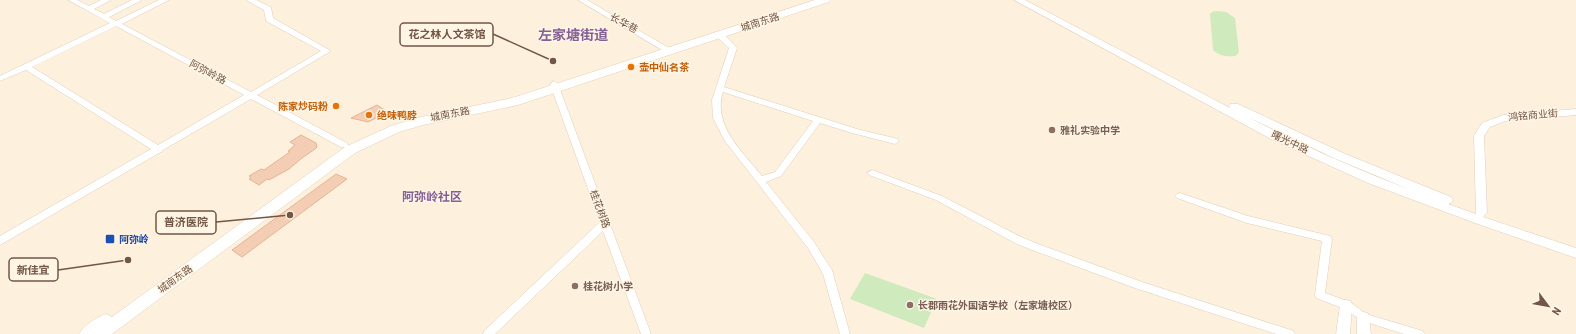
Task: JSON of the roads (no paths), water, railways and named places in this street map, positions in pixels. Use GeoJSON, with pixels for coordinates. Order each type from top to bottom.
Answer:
{"type":"FeatureCollection","features":[{"type":"Feature","properties":{"kind":"main road","name":"城南东路"},"geometry":{"type":"LineString","coordinates":[[100,334],[350,150],[395,129],[421,121],[514,102],[665,48],[809,0]]}},
{"type":"Feature","properties":{"kind":"main road","name":"城南东路"},"geometry":{"type":"LineString","coordinates":[[87,334],[344,145],[386,125],[418,114],[555,87],[825,0]]}},
{"type":"Feature","properties":{"kind":"street","name":"阿弥岭路"},"geometry":{"type":"LineString","coordinates":[[72,0],[344,145]]}},
{"type":"Feature","properties":{"kind":"street"},"geometry":{"type":"LineString","coordinates":[[88,9],[107,0]]}},
{"type":"Feature","properties":{"kind":"street"},"geometry":{"type":"LineString","coordinates":[[103,17],[138,0]]}},
{"type":"Feature","properties":{"kind":"street"},"geometry":{"type":"LineString","coordinates":[[0,79],[165,0]]}},
{"type":"Feature","properties":{"kind":"street"},"geometry":{"type":"LineString","coordinates":[[0,242],[327,51],[269,19],[268,8],[250,0]]}},
{"type":"Feature","properties":{"kind":"street","name":"长华巷"},"geometry":{"type":"LineString","coordinates":[[582,0],[665,48]]}},
{"type":"Feature","properties":{"kind":"street","name":"曙光中路"},"geometry":{"type":"LineString","coordinates":[[1018,0],[1275,136],[1372,180],[1480,220],[1576,253]]}},
{"type":"Feature","properties":{"kind":"street","name":"曙光中路"},"geometry":{"type":"LineString","coordinates":[[1033,0],[1280,130],[1375,172],[1481,213],[1576,245]]}},
{"type":"Feature","properties":{"kind":"street"},"geometry":{"type":"LineString","coordinates":[[720,35],[733,48],[716,100],[717,118],[728,140],[811,245],[828,273],[845,334]]}},
{"type":"Feature","properties":{"kind":"street"},"geometry":{"type":"LineString","coordinates":[[26,66],[159,150]]}},
{"type":"Feature","properties":{"kind":"street","name":"桂花树路"},"geometry":{"type":"LineString","coordinates":[[555,87],[646,334]]}},
{"type":"Feature","properties":{"kind":"street"},"geometry":{"type":"LineString","coordinates":[[720,88],[818,120],[895,141]]}},
{"type":"Feature","properties":{"kind":"street","name":"鸿铭商业街"},"geometry":{"type":"LineString","coordinates":[[1481,213],[1479,136],[1486,125],[1503,118],[1576,112]]}},
{"type":"Feature","properties":{"kind":"street"},"geometry":{"type":"LineString","coordinates":[[761,180],[778,174],[818,120]]}},
{"type":"Feature","properties":{"kind":"street"},"geometry":{"type":"LineString","coordinates":[[872,173],[939,198],[1018,240],[1035,247],[1139,285],[1290,334]]}},
{"type":"Feature","properties":{"kind":"street"},"geometry":{"type":"LineString","coordinates":[[1180,196],[1247,219],[1327,239],[1320,295],[1346,305],[1364,317],[1419,334]]}},
{"type":"Feature","properties":{"kind":"street"},"geometry":{"type":"LineString","coordinates":[[488,334],[605,223]]}},
{"type":"Feature","properties":{"kind":"street"},"geometry":{"type":"LineString","coordinates":[[1343,334],[1346,305]]}},
{"type":"Feature","properties":{"kind":"street"},"geometry":{"type":"LineString","coordinates":[[1364,317],[1364,334]]}},
{"type":"Feature","properties":{"kind":"place","name":"花之林人文茶馆"},"geometry":{"type":"Point","coordinates":[553,61]}},
{"type":"Feature","properties":{"kind":"place","name":"壶中仙名茶"},"geometry":{"type":"Point","coordinates":[631,67]}},
{"type":"Feature","properties":{"kind":"place","name":"陈家炒码粉"},"geometry":{"type":"Point","coordinates":[336,106]}},
{"type":"Feature","properties":{"kind":"place","name":"绝味鸭脖"},"geometry":{"type":"Point","coordinates":[369,115]}},
{"type":"Feature","properties":{"kind":"place","name":"雅礼实验中学"},"geometry":{"type":"Point","coordinates":[1052,130]}},
{"type":"Feature","properties":{"kind":"place","name":"普济医院"},"geometry":{"type":"Point","coordinates":[290,215]}},
{"type":"Feature","properties":{"kind":"place","name":"阿弥岭"},"geometry":{"type":"Point","coordinates":[110,239]}},
{"type":"Feature","properties":{"kind":"place","name":"新佳宜"},"geometry":{"type":"Point","coordinates":[128,260]}},
{"type":"Feature","properties":{"kind":"place","name":"桂花树小学"},"geometry":{"type":"Point","coordinates":[575,286]}},
{"type":"Feature","properties":{"kind":"place","name":"长郡雨花外国语学校（左家塘校区）"},"geometry":{"type":"Point","coordinates":[910,305]}},
{"type":"Feature","properties":{"kind":"district","name":"左家塘街道"},"geometry":{"type":"Point","coordinates":[573,35]}},
{"type":"Feature","properties":{"kind":"district","name":"阿弥岭社区"},"geometry":{"type":"Point","coordinates":[432,197]}}]}
